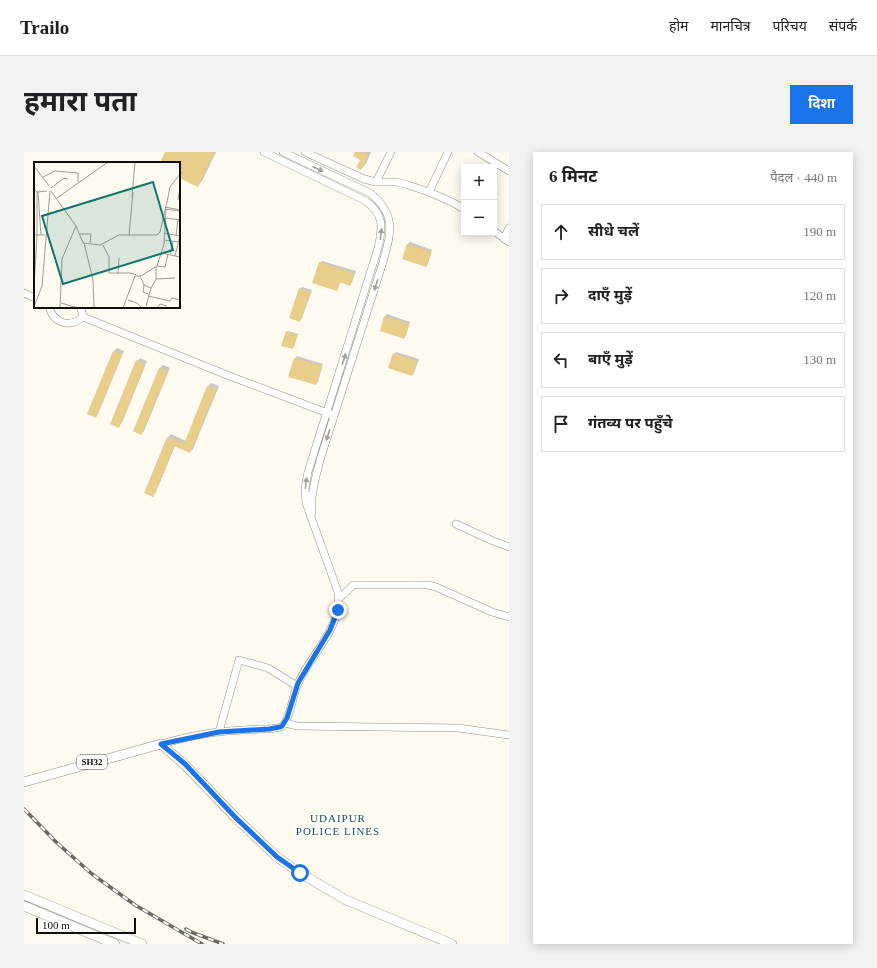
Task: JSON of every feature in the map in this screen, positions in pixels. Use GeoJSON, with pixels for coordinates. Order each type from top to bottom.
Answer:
{"type":"FeatureCollection","features":[{"type":"Feature","properties":{"kind":"main road","name":"SH32"},"geometry":{"type":"LineString","coordinates":[[24,782],[161,744]]}},
{"type":"Feature","properties":{"kind":"main road"},"geometry":{"type":"LineString","coordinates":[[161,744],[185,764],[236,818],[277,857],[300,873],[346,900],[452,944]]}},
{"type":"Feature","properties":{"kind":"main road"},"geometry":{"type":"LineString","coordinates":[[24,896],[142,944]]}},
{"type":"Feature","properties":{"kind":"main road"},"geometry":{"type":"LineString","coordinates":[[24,906],[116,944]]}},
{"type":"Feature","properties":{"kind":"street"},"geometry":{"type":"LineString","coordinates":[[161,744],[219,732],[269,729],[282,726],[285,723],[300,679],[330,630],[338,610],[338,592],[306,503],[305,488],[326,413],[378,248],[382,230],[381,223],[379,216],[372,206],[364,200],[264,152]]}},
{"type":"Feature","properties":{"kind":"street"},"geometry":{"type":"LineString","coordinates":[[283,152],[370,193],[381,202],[386,209],[390,226],[389,238],[383,262],[320,460],[311,508],[313,521]]}},
{"type":"Feature","properties":{"kind":"street"},"geometry":{"type":"LineString","coordinates":[[305,152],[364,179],[376,182],[397,182],[408,185],[429,192],[461,207]]}},
{"type":"Feature","properties":{"kind":"street"},"geometry":{"type":"LineString","coordinates":[[376,182],[391,152]]}},
{"type":"Feature","properties":{"kind":"street"},"geometry":{"type":"LineString","coordinates":[[429,192],[448,152]]}},
{"type":"Feature","properties":{"kind":"street"},"geometry":{"type":"LineString","coordinates":[[478,152],[491,164]]}},
{"type":"Feature","properties":{"kind":"street"},"geometry":{"type":"LineString","coordinates":[[497,166],[509,171]]}},
{"type":"Feature","properties":{"kind":"street"},"geometry":{"type":"LineString","coordinates":[[497,233],[506,240],[509,228]]}},
{"type":"Feature","properties":{"kind":"street"},"geometry":{"type":"LineString","coordinates":[[24,293],[34,298]]}},
{"type":"Feature","properties":{"kind":"street"},"geometry":{"type":"LineString","coordinates":[[49,308],[54,317],[58,321],[64,323],[78,321],[83,317]]}},
{"type":"Feature","properties":{"kind":"street"},"geometry":{"type":"LineString","coordinates":[[80,308],[83,317]]}},
{"type":"Feature","properties":{"kind":"street"},"geometry":{"type":"LineString","coordinates":[[83,317],[232,378],[334,416]]}},
{"type":"Feature","properties":{"kind":"street"},"geometry":{"type":"LineString","coordinates":[[456,524],[509,547]]}},
{"type":"Feature","properties":{"kind":"street"},"geometry":{"type":"LineString","coordinates":[[338,599],[353,584],[428,585],[436,587],[492,612],[509,617]]}},
{"type":"Feature","properties":{"kind":"street"},"geometry":{"type":"LineString","coordinates":[[219,732],[239,660],[268,668],[297,686]]}},
{"type":"Feature","properties":{"kind":"street"},"geometry":{"type":"LineString","coordinates":[[285,723],[297,726],[458,728],[509,735]]}},
{"type":"Feature","properties":{"kind":"building"},"geometry":{"type":"Polygon","coordinates":[[[165,152],[214,152],[198,187],[180,178],[180,162],[160,162],[165,152]]]}},
{"type":"Feature","properties":{"kind":"building"},"geometry":{"type":"Polygon","coordinates":[[[355,152],[361,152],[368,155],[361,170],[356,167],[360,160],[353,156],[355,152]]]}},
{"type":"Feature","properties":{"kind":"building"},"geometry":{"type":"Polygon","coordinates":[[[407,244],[431,252],[426,267],[402,259],[407,244]]]}},
{"type":"Feature","properties":{"kind":"building"},"geometry":{"type":"Polygon","coordinates":[[[319,262],[354,274],[350,286],[340,282],[337,291],[312,283],[319,262]]]}},
{"type":"Feature","properties":{"kind":"building"},"geometry":{"type":"Polygon","coordinates":[[[299,288],[310,292],[300,322],[289,318],[299,288]]]}},
{"type":"Feature","properties":{"kind":"building"},"geometry":{"type":"Polygon","coordinates":[[[384,316],[409,324],[404,339],[380,331],[384,316]]]}},
{"type":"Feature","properties":{"kind":"building"},"geometry":{"type":"Polygon","coordinates":[[[286,331],[297,335],[293,349],[281,346],[286,331]]]}},
{"type":"Feature","properties":{"kind":"building"},"geometry":{"type":"Polygon","coordinates":[[[113,351],[122,354],[96,418],[87,414],[113,351]]]}},
{"type":"Feature","properties":{"kind":"building"},"geometry":{"type":"Polygon","coordinates":[[[393,353],[417,361],[412,376],[388,368],[393,353]]]}},
{"type":"Feature","properties":{"kind":"building"},"geometry":{"type":"Polygon","coordinates":[[[294,358],[322,366],[316,385],[288,377],[294,358]]]}},
{"type":"Feature","properties":{"kind":"building"},"geometry":{"type":"Polygon","coordinates":[[[136,360],[145,364],[119,428],[110,424],[136,360]]]}},
{"type":"Feature","properties":{"kind":"building"},"geometry":{"type":"Polygon","coordinates":[[[159,368],[168,371],[141,435],[133,431],[159,368]]]}},
{"type":"Feature","properties":{"kind":"building"},"geometry":{"type":"Polygon","coordinates":[[[207,386],[216,389],[190,453],[174,446],[153,497],[144,493],[167,437],[184,444],[207,386]]]}},
{"type":"Feature","properties":{"kind":"railway"},"geometry":{"type":"LineString","coordinates":[[24,809],[56,842],[92,874],[135,905],[202,944]]}},
{"type":"Feature","properties":{"kind":"railway"},"geometry":{"type":"LineString","coordinates":[[186,929],[223,944]]}},
{"type":"Feature","properties":{"kind":"district","name":"UDAIPUR POLICE LINES"},"geometry":{"type":"Point","coordinates":[338,824]}},
{"type":"Feature","properties":{"kind":"route"},"geometry":{"type":"LineString","coordinates":[[300,873],[277,857],[236,818],[185,764],[161,744],[219,732],[269,729],[282,726],[287,718],[298,683],[330,630],[338,610]]}}]}
